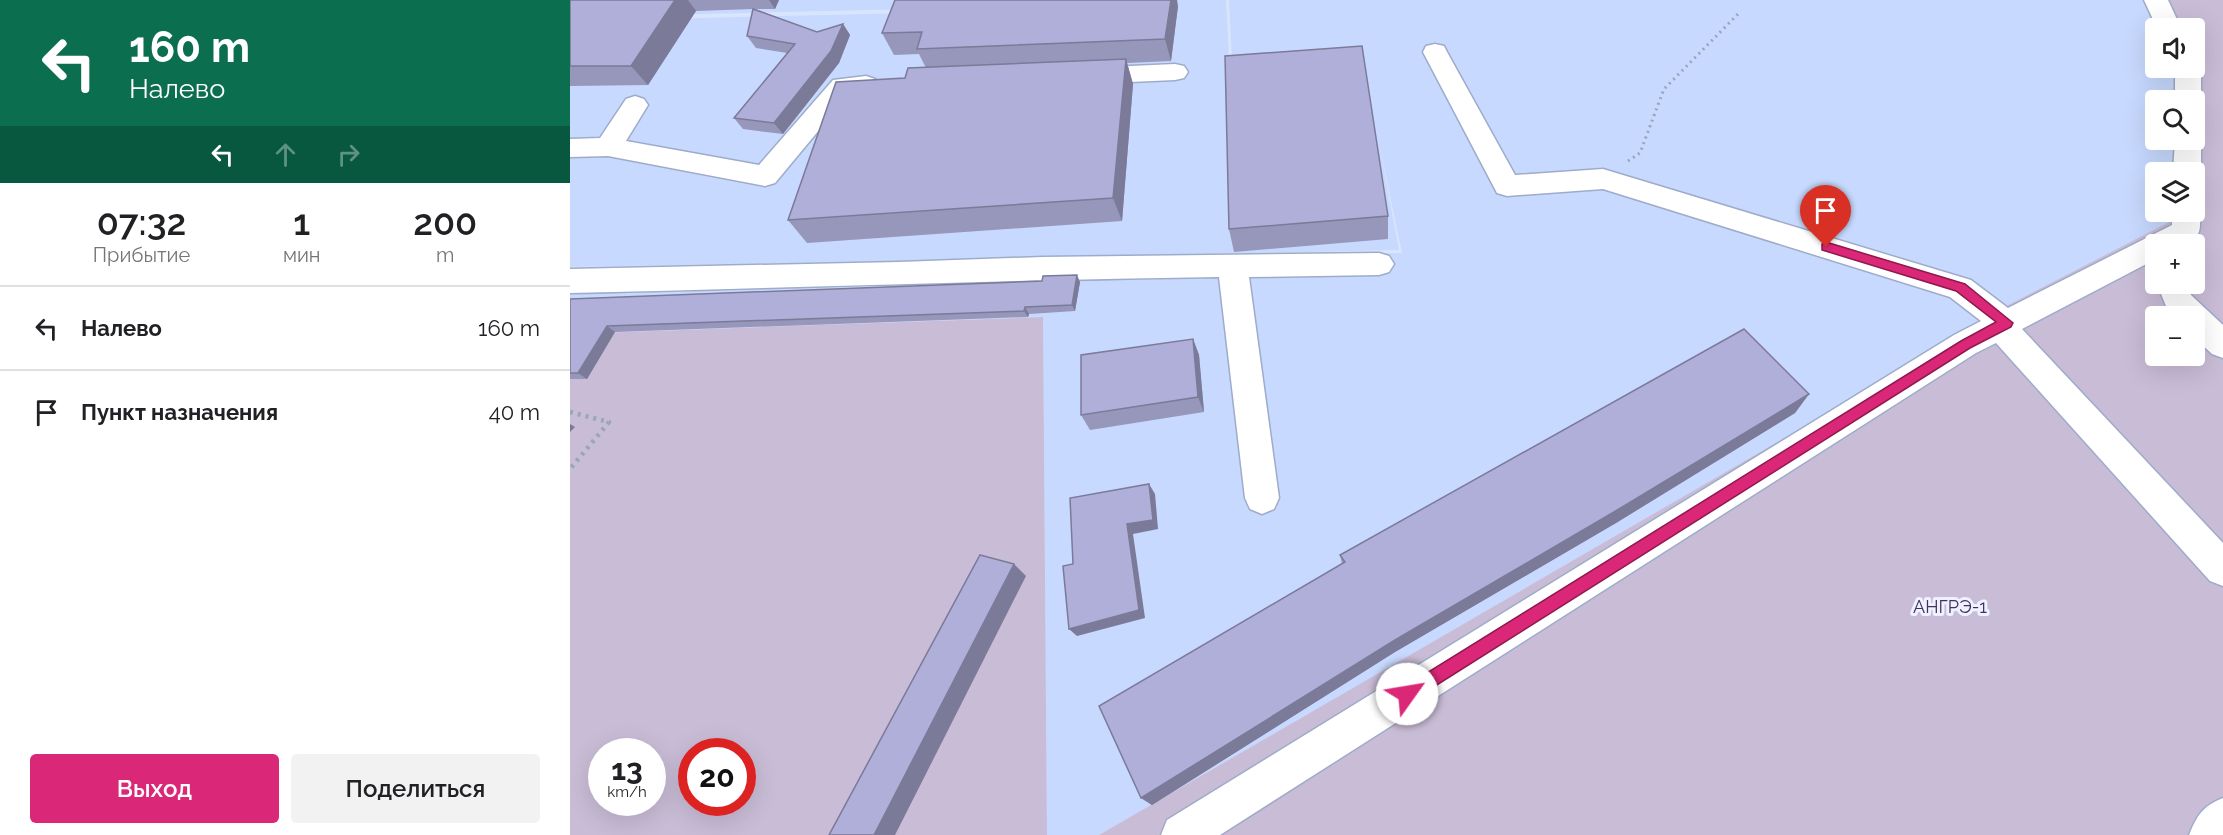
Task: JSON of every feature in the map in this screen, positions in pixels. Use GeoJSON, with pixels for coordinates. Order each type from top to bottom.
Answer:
{"type":"FeatureCollection","features":[{"type":"Feature","properties":{"kind":"lane"},"geometry":{"type":"LineString","coordinates":[[2156,0],[2164,18]]}},
{"type":"Feature","properties":{"kind":"lane"},"geometry":{"type":"LineString","coordinates":[[1435,52],[1507,186],[1603,179],[1960,288],[2003,325],[2223,569]]}},
{"type":"Feature","properties":{"kind":"lane"},"geometry":{"type":"LineString","coordinates":[[1068,77],[1175,72]]}},
{"type":"Feature","properties":{"kind":"lane"},"geometry":{"type":"LineString","coordinates":[[570,148],[608,147],[765,176],[842,86],[889,84]]}},
{"type":"Feature","properties":{"kind":"lane"},"geometry":{"type":"LineString","coordinates":[[608,147],[635,105]]}},
{"type":"Feature","properties":{"kind":"lane"},"geometry":{"type":"LineString","coordinates":[[1182,835],[1955,351],[2145,251]]}},
{"type":"Feature","properties":{"kind":"lane"},"geometry":{"type":"LineString","coordinates":[[570,281],[899,274],[1043,268],[1379,264]]}},
{"type":"Feature","properties":{"kind":"lane"},"geometry":{"type":"LineString","coordinates":[[1233,266],[1263,498]]}},
{"type":"Feature","properties":{"kind":"lane"},"geometry":{"type":"LineString","coordinates":[[2205,328],[2223,345]]}},
{"type":"Feature","properties":{"kind":"lane"},"geometry":{"type":"LineString","coordinates":[[2210,835],[2223,819]]}},
{"type":"Feature","properties":{"kind":"path"},"geometry":{"type":"LineString","coordinates":[[1603,179],[1640,153],[1664,89],[1739,13]]}},
{"type":"Feature","properties":{"kind":"path"},"geometry":{"type":"LineString","coordinates":[[570,412],[609,422],[570,469]]}},
{"type":"Feature","properties":{"kind":"shaded area"},"geometry":{"type":"Polygon","coordinates":[[[570,0],[1137,0],[1137,4],[570,17],[570,0]]]}},
{"type":"Feature","properties":{"kind":"shaded area"},"geometry":{"type":"Polygon","coordinates":[[[1141,0],[1226,0],[1230,80],[1233,78],[1229,0],[2146,0],[2155,18],[2145,18],[2145,78],[2176,78],[2175,90],[2145,90],[2145,150],[2174,150],[2173,162],[2145,162],[2145,222],[2170,222],[1987,316],[1824,415],[1099,835],[1047,835],[1043,317],[570,334],[570,288],[1050,258],[570,267],[570,21],[949,12],[1141,0]],[[1379,143],[1399,250],[1105,256],[1402,253],[1379,143]]]}},
{"type":"Feature","properties":{"kind":"green space","name":"АНГРЭ-1"},"geometry":{"type":"Polygon","coordinates":[[[2146,0],[2223,0],[2223,835],[1099,835],[1824,415],[1987,316],[2145,234],[2145,294],[2205,294],[2205,234],[2146,234],[2169,222],[2205,222],[2205,162],[2173,162],[2174,150],[2205,150],[2205,90],[2175,90],[2176,78],[2205,78],[2205,18],[2155,18],[2146,0]]]}},
{"type":"Feature","properties":{"kind":"green space"},"geometry":{"type":"Polygon","coordinates":[[[1043,317],[1047,835],[570,835],[570,334],[1043,317]]]}},
{"type":"Feature","properties":{"kind":"building"},"geometry":{"type":"Polygon","coordinates":[[[570,0],[675,0],[631,66],[570,66],[570,0]]]}},
{"type":"Feature","properties":{"kind":"building"},"geometry":{"type":"Polygon","coordinates":[[[895,0],[1171,0],[1165,39],[917,49],[922,32],[882,33],[895,0]]]}},
{"type":"Feature","properties":{"kind":"building"},"geometry":{"type":"Polygon","coordinates":[[[753,9],[817,32],[843,24],[831,51],[774,123],[734,118],[795,44],[747,36],[753,9]]]}},
{"type":"Feature","properties":{"kind":"building"},"geometry":{"type":"Polygon","coordinates":[[[1362,46],[1388,216],[1229,229],[1225,56],[1362,46]]]}},
{"type":"Feature","properties":{"kind":"building"},"geometry":{"type":"Polygon","coordinates":[[[1126,59],[1113,198],[788,220],[836,82],[905,78],[908,68],[1126,59]]]}},
{"type":"Feature","properties":{"kind":"building"},"geometry":{"type":"Polygon","coordinates":[[[1077,275],[1072,305],[1025,307],[1024,311],[607,326],[578,373],[570,373],[570,299],[1042,281],[1043,276],[1077,275]]]}},
{"type":"Feature","properties":{"kind":"building"},"geometry":{"type":"Polygon","coordinates":[[[1744,329],[1809,394],[1395,640],[1141,798],[1099,706],[1345,562],[1340,555],[1744,329]]]}},
{"type":"Feature","properties":{"kind":"building"},"geometry":{"type":"Polygon","coordinates":[[[1193,339],[1198,397],[1081,415],[1081,355],[1193,339]]]}},
{"type":"Feature","properties":{"kind":"building"},"geometry":{"type":"Polygon","coordinates":[[[1149,484],[1153,520],[1127,524],[1139,610],[1069,629],[1063,566],[1073,564],[1070,498],[1149,484]]]}},
{"type":"Feature","properties":{"kind":"building"},"geometry":{"type":"Polygon","coordinates":[[[980,555],[1014,564],[874,835],[829,835],[980,555]]]}},
{"type":"Feature","properties":{"kind":"route"},"geometry":{"type":"LineString","coordinates":[[1407,694],[1965,344],[2007,323],[1960,288],[1826,247]]}}]}
